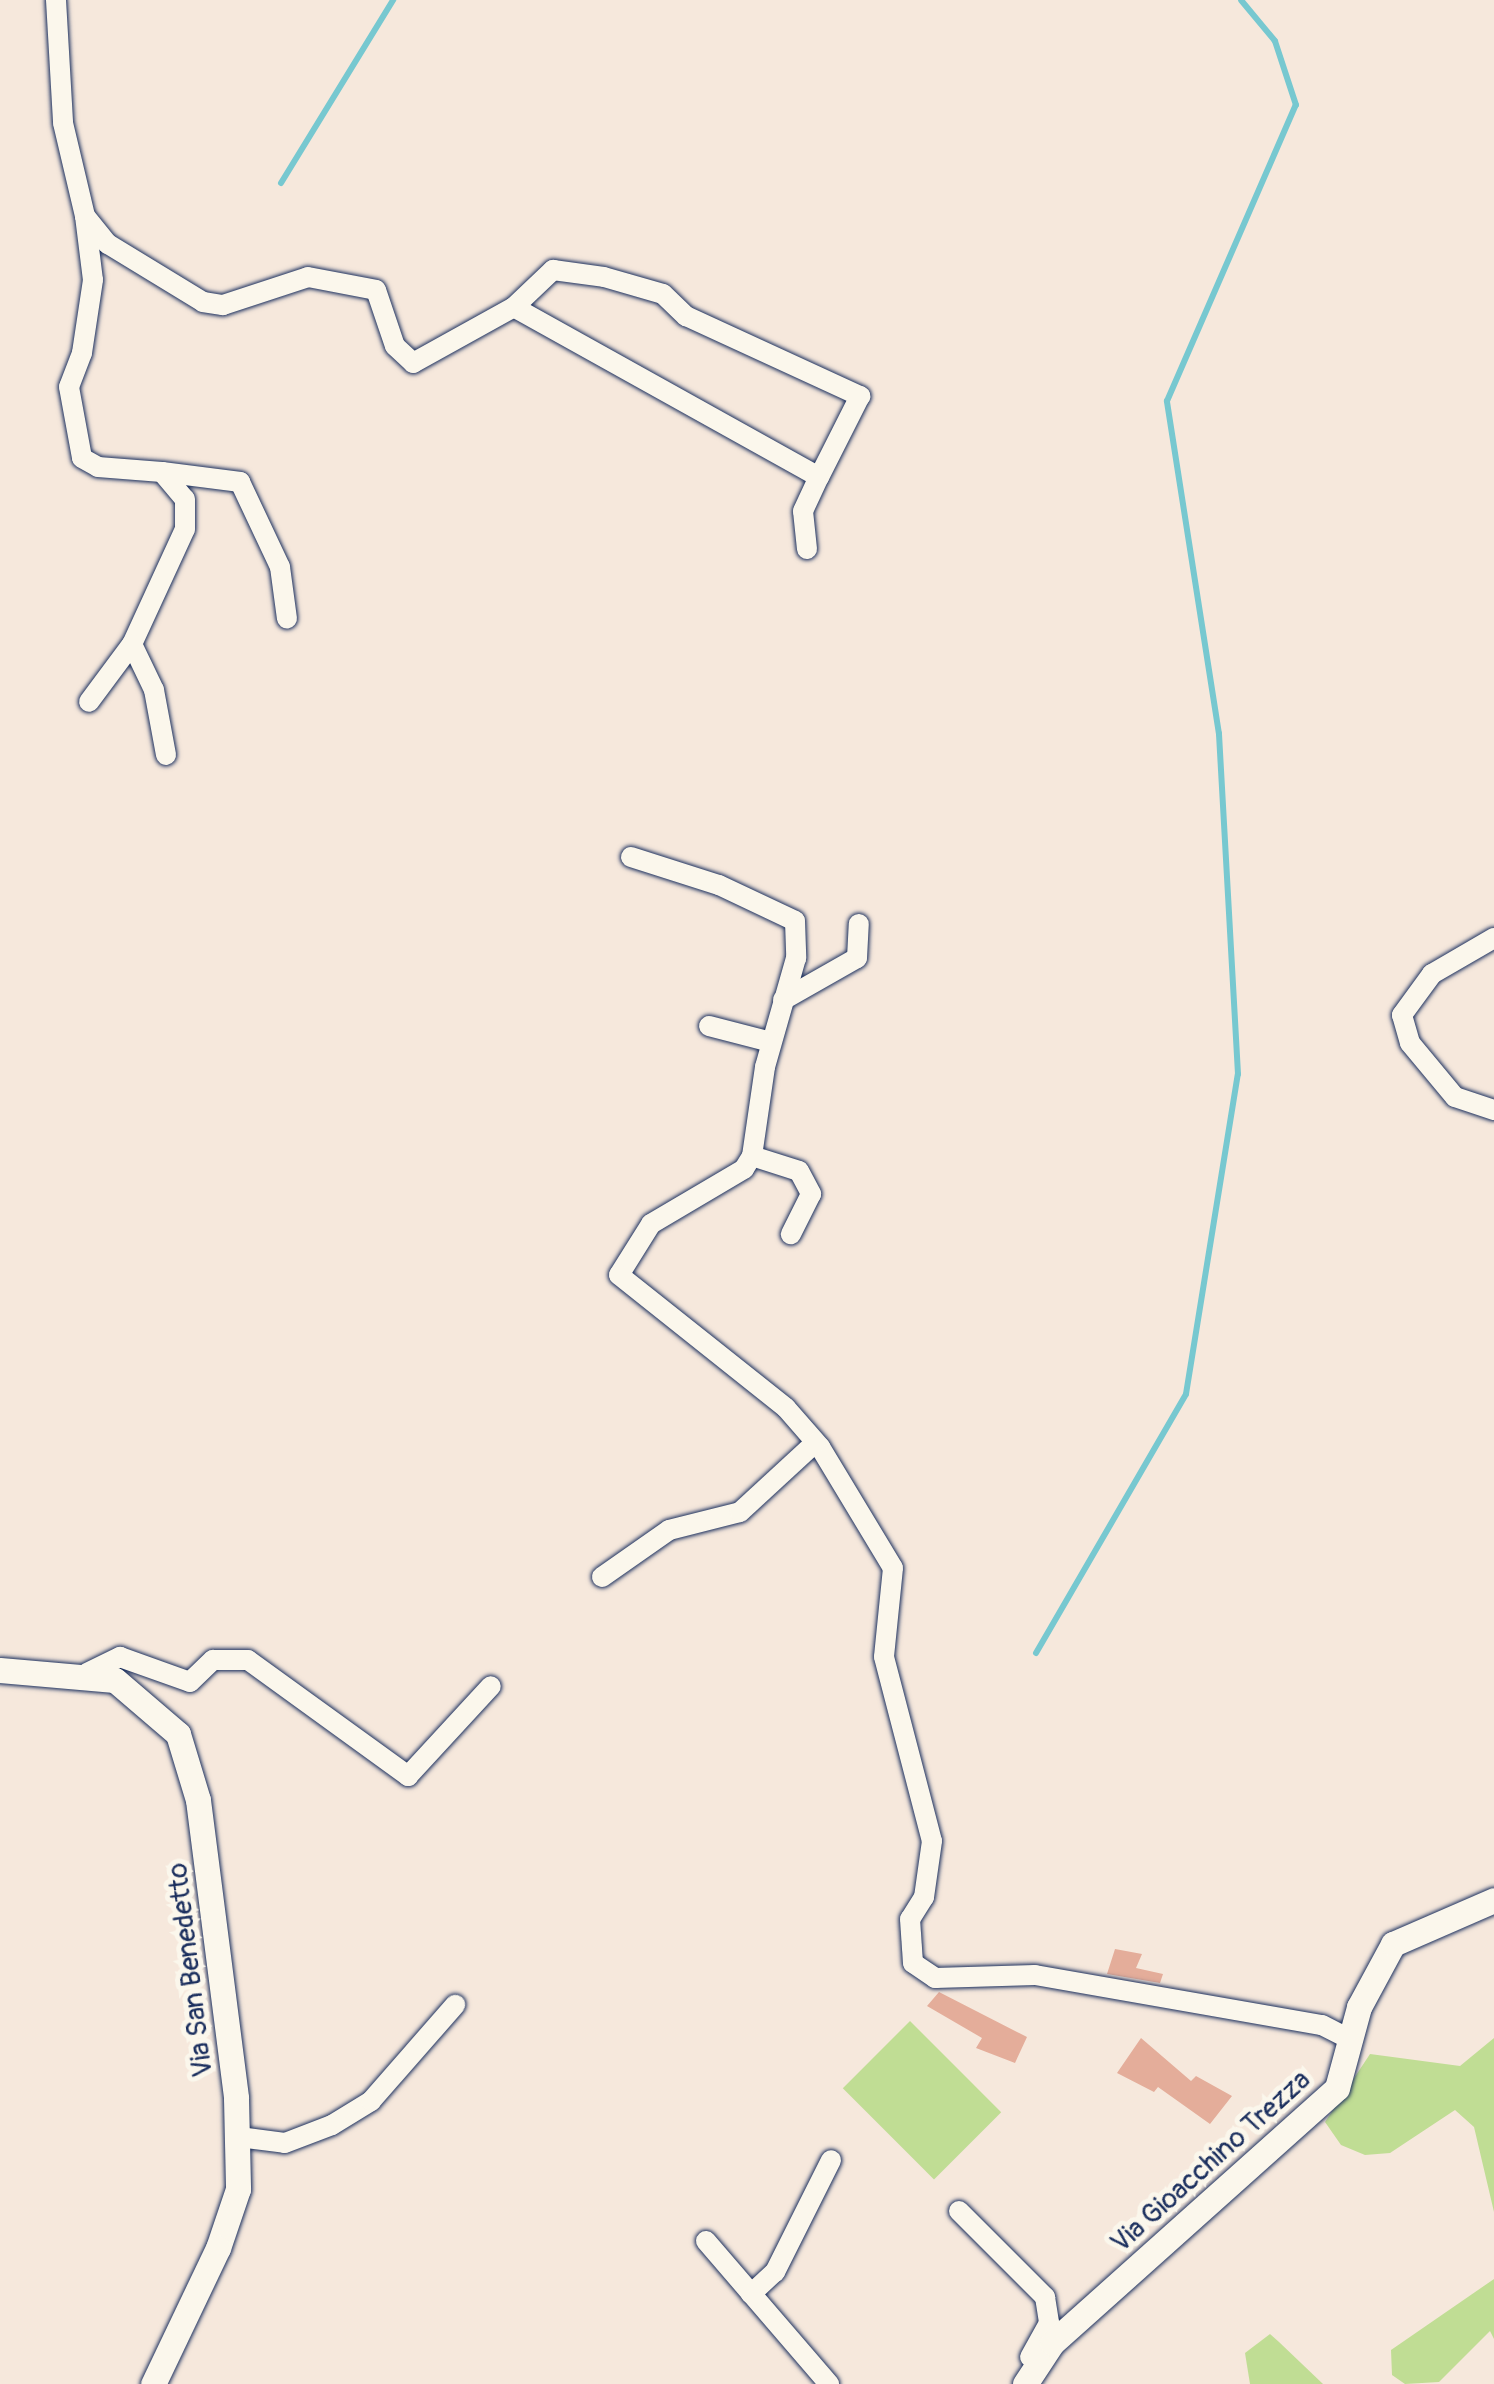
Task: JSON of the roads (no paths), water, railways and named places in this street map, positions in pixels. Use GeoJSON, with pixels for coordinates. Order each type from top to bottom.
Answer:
{"type":"FeatureCollection","features":[{"type":"Feature","properties":{"kind":"street"},"geometry":{"type":"LineString","coordinates":[[56,0],[62,122],[85,216],[94,280],[82,353],[69,387],[82,458],[98,466],[240,482],[280,567],[287,619]]}},
{"type":"Feature","properties":{"kind":"street"},"geometry":{"type":"LineString","coordinates":[[85,216],[108,244],[203,302],[223,305],[308,277],[376,290],[395,346],[413,363],[514,307],[553,270],[664,294],[686,316],[860,396],[802,511],[807,549]]}},
{"type":"Feature","properties":{"kind":"street"},"geometry":{"type":"LineString","coordinates":[[514,307],[818,477]]}},
{"type":"Feature","properties":{"kind":"street"},"geometry":{"type":"LineString","coordinates":[[89,702],[132,644],[184,529],[185,499],[162,472]]}},
{"type":"Feature","properties":{"kind":"street"},"geometry":{"type":"LineString","coordinates":[[132,644],[154,690],[166,754]]}},
{"type":"Feature","properties":{"kind":"street"},"geometry":{"type":"LineString","coordinates":[[631,857],[719,885],[794,921],[796,958],[772,1042],[752,1156],[744,1169],[651,1224],[619,1276],[786,1408],[816,1442],[893,1568],[884,1656],[932,1841],[924,1897],[910,1918],[913,1963],[934,1978],[1035,1975],[1322,2025],[1350,2039]]}},
{"type":"Feature","properties":{"kind":"street"},"geometry":{"type":"LineString","coordinates":[[783,1000],[857,958],[859,924]]}},
{"type":"Feature","properties":{"kind":"street"},"geometry":{"type":"LineString","coordinates":[[1494,938],[1432,974],[1402,1015],[1410,1043],[1455,1097],[1494,1110]]}},
{"type":"Feature","properties":{"kind":"street"},"geometry":{"type":"LineString","coordinates":[[709,1026],[772,1042]]}},
{"type":"Feature","properties":{"kind":"street"},"geometry":{"type":"LineString","coordinates":[[752,1156],[799,1170],[811,1194],[791,1234]]}},
{"type":"Feature","properties":{"kind":"street"},"geometry":{"type":"LineString","coordinates":[[602,1577],[668,1530],[740,1512],[816,1442]]}},
{"type":"Feature","properties":{"kind":"street"},"geometry":{"type":"LineString","coordinates":[[87,1673],[120,1657],[190,1682],[213,1660],[248,1660],[408,1776],[491,1686]]}},
{"type":"Feature","properties":{"kind":"street","name":"Via San Benedetto"},"geometry":{"type":"LineString","coordinates":[[0,1670],[87,1673],[115,1680],[166,1720],[190,1761],[214,1890],[239,2137],[232,2214],[153,2384]]}},
{"type":"Feature","properties":{"kind":"street","name":"Via Gioacchino Trezza"},"geometry":{"type":"LineString","coordinates":[[1025,2384],[1052,2343],[1337,2088],[1359,2007],[1393,1944],[1494,1900]]}},
{"type":"Feature","properties":{"kind":"street"},"geometry":{"type":"LineString","coordinates":[[239,2137],[285,2143],[332,2125],[370,2101],[456,2005]]}},
{"type":"Feature","properties":{"kind":"street"},"geometry":{"type":"LineString","coordinates":[[751,2294],[775,2272],[831,2160]]}},
{"type":"Feature","properties":{"kind":"street"},"geometry":{"type":"LineString","coordinates":[[959,2211],[1045,2297],[1049,2323],[1013,2384]]}},
{"type":"Feature","properties":{"kind":"street"},"geometry":{"type":"LineString","coordinates":[[706,2241],[828,2384]]}},
{"type":"Feature","properties":{"kind":"waterway"},"geometry":{"type":"LineString","coordinates":[[281,183],[393,0]]}},
{"type":"Feature","properties":{"kind":"waterway"},"geometry":{"type":"LineString","coordinates":[[1036,1653],[1186,1394],[1238,1074],[1219,734],[1167,401],[1296,105],[1275,41],[1241,0]]}}]}
